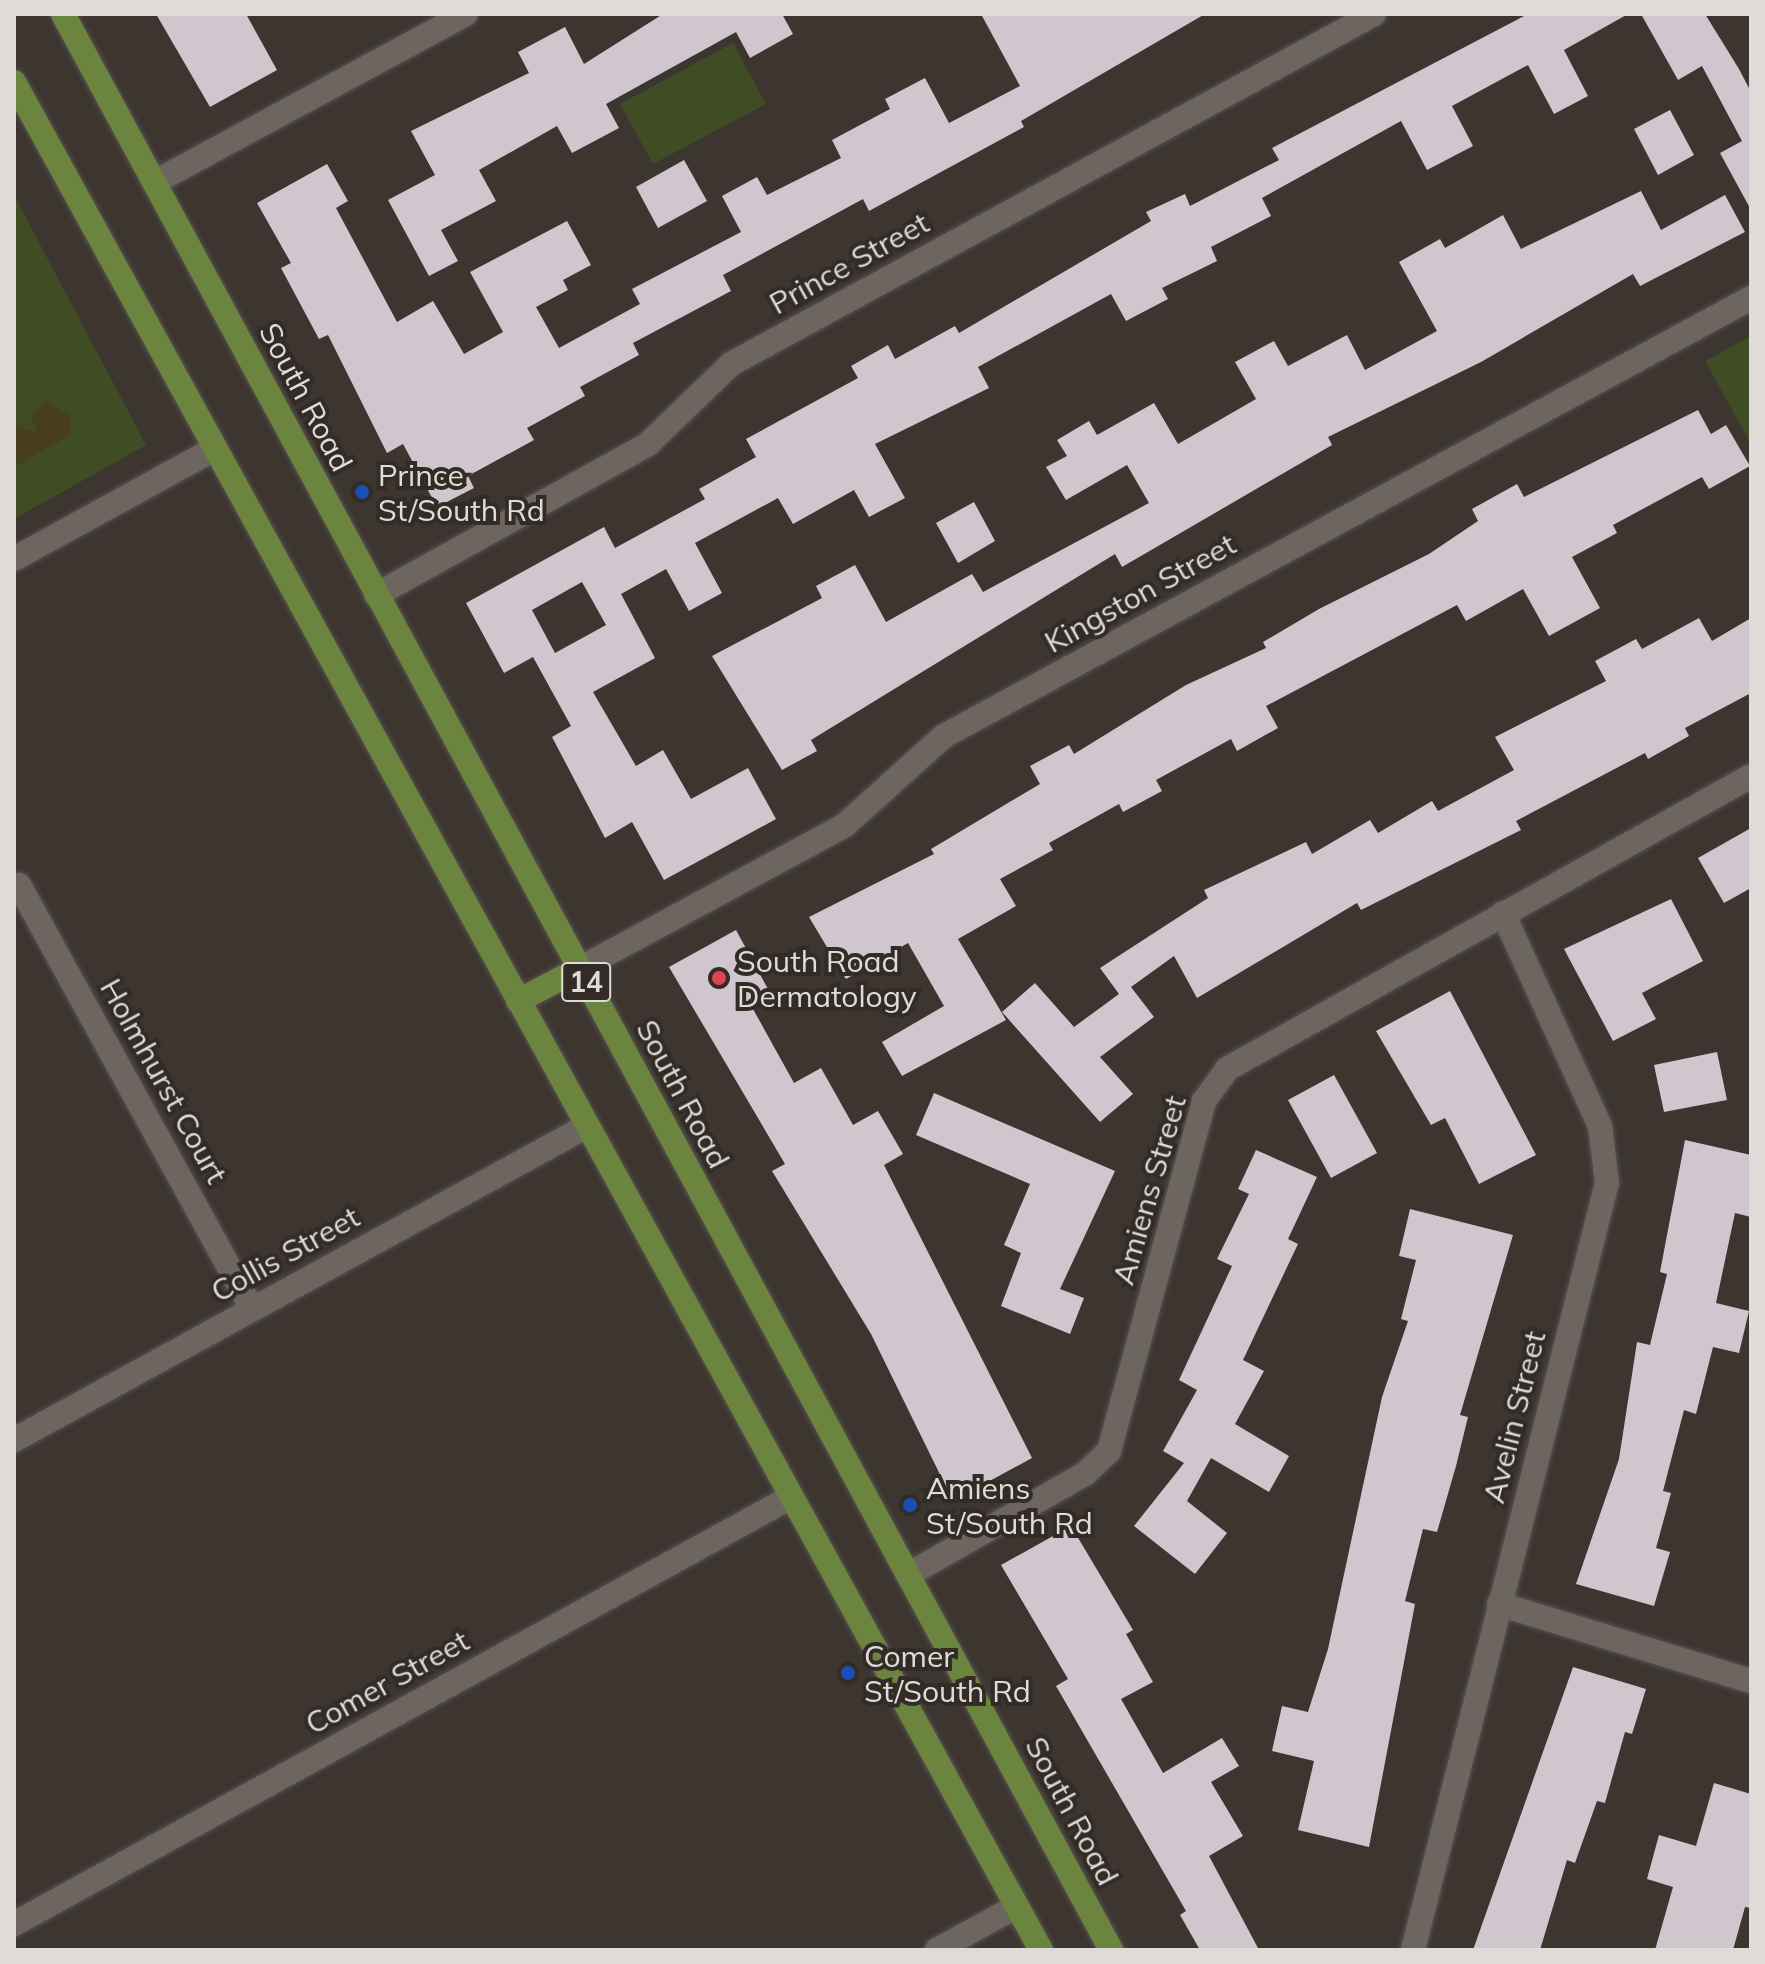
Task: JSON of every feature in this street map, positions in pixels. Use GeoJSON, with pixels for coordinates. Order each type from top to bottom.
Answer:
{"type":"FeatureCollection","features":[{"type":"Feature","properties":{"kind":"main road","name":"South Road"},"geometry":{"type":"LineString","coordinates":[[63,14],[1111,1950]]}},
{"type":"Feature","properties":{"kind":"main road","name":"14"},"geometry":{"type":"LineString","coordinates":[[14,82],[1041,1950]]}},
{"type":"Feature","properties":{"kind":"main road"},"geometry":{"type":"LineString","coordinates":[[518,1001],[579,969]]}},
{"type":"Feature","properties":{"kind":"street"},"geometry":{"type":"LineString","coordinates":[[155,182],[466,14]]}},
{"type":"Feature","properties":{"kind":"street","name":"Prince Street"},"geometry":{"type":"LineString","coordinates":[[376,595],[648,444],[731,364],[1374,14]]}},
{"type":"Feature","properties":{"kind":"street","name":"Kingston Street"},"geometry":{"type":"LineString","coordinates":[[579,969],[845,825],[944,736],[1751,298]]}},
{"type":"Feature","properties":{"kind":"street"},"geometry":{"type":"LineString","coordinates":[[14,559],[214,449]]}},
{"type":"Feature","properties":{"kind":"street","name":"Amiens Street"},"geometry":{"type":"LineString","coordinates":[[908,1575],[1086,1473],[1109,1451],[1204,1101],[1227,1069],[1751,776]]}},
{"type":"Feature","properties":{"kind":"street","name":"Holmhurst Court"},"geometry":{"type":"LineString","coordinates":[[19,885],[252,1308]]}},
{"type":"Feature","properties":{"kind":"street","name":"Avelin Street"},"geometry":{"type":"LineString","coordinates":[[1413,1950],[1607,1183],[1600,1126],[1503,913]]}},
{"type":"Feature","properties":{"kind":"street","name":"Collis Street"},"geometry":{"type":"LineString","coordinates":[[14,1440],[587,1126]]}},
{"type":"Feature","properties":{"kind":"street","name":"Comer Street"},"geometry":{"type":"LineString","coordinates":[[14,1924],[791,1497]]}},
{"type":"Feature","properties":{"kind":"street"},"geometry":{"type":"LineString","coordinates":[[1499,1604],[1751,1681]]}},
{"type":"Feature","properties":{"kind":"street"},"geometry":{"type":"LineString","coordinates":[[937,1950],[1017,1906]]}},
{"type":"Feature","properties":{"kind":"green space"},"geometry":{"type":"Polygon","coordinates":[[[733,43],[766,104],[653,164],[620,104],[733,43]]]}},
{"type":"Feature","properties":{"kind":"green space"},"geometry":{"type":"Polygon","coordinates":[[[14,195],[146,445],[14,519],[14,195]]]}},
{"type":"Feature","properties":{"kind":"green space"},"geometry":{"type":"Polygon","coordinates":[[[1751,336],[1751,444],[1705,361],[1751,336]]]}},
{"type":"Feature","properties":{"kind":"sand"},"geometry":{"type":"Polygon","coordinates":[[[45,401],[71,415],[70,435],[14,467],[14,425],[37,433],[31,417],[45,401]]]}},
{"type":"Feature","properties":{"kind":"building"},"geometry":{"type":"Polygon","coordinates":[[[156,14],[246,14],[277,70],[210,107],[156,14]]]}},
{"type":"Feature","properties":{"kind":"building"},"geometry":{"type":"Polygon","coordinates":[[[663,14],[782,14],[793,34],[750,58],[736,32],[606,104],[619,128],[572,153],[557,126],[479,170],[496,201],[441,230],[458,261],[429,276],[388,200],[435,175],[411,131],[529,73],[518,52],[565,27],[584,64],[663,14]]]}},
{"type":"Feature","properties":{"kind":"building"},"geometry":{"type":"Polygon","coordinates":[[[981,14],[1205,14],[1021,121],[1024,127],[869,211],[863,199],[723,275],[731,291],[633,343],[639,355],[580,387],[585,396],[527,428],[534,440],[468,476],[474,488],[437,507],[403,444],[387,453],[328,335],[319,339],[281,268],[291,263],[257,203],[327,164],[348,201],[336,208],[397,322],[433,301],[464,354],[503,332],[470,272],[567,221],[591,265],[563,280],[568,290],[536,307],[559,348],[640,304],[632,289],[741,232],[722,196],[757,177],[767,195],[841,158],[832,140],[890,109],[885,99],[925,78],[949,123],[1020,86],[981,14]]]}},
{"type":"Feature","properties":{"kind":"building"},"geometry":{"type":"Polygon","coordinates":[[[1528,14],[1628,14],[1564,50],[1588,96],[1554,114],[1528,65],[1452,106],[1473,146],[1427,170],[1401,121],[1262,198],[1271,216],[1211,247],[1217,261],[1162,288],[1168,299],[1126,321],[1111,294],[978,367],[989,388],[875,444],[905,498],[869,517],[854,490],[793,524],[778,498],[695,543],[722,593],[689,611],[666,569],[621,594],[655,658],[593,692],[636,766],[663,750],[691,799],[748,768],[776,819],[664,880],[632,822],[605,838],[552,737],[571,726],[533,657],[504,673],[466,603],[604,527],[615,548],[705,499],[699,489],[756,457],[746,439],[858,378],[851,366],[888,345],[895,359],[955,326],[959,333],[1151,221],[1146,212],[1185,194],[1190,206],[1279,160],[1272,148],[1528,14]],[[582,582],[532,610],[555,653],[606,625],[582,582]]]}},
{"type":"Feature","properties":{"kind":"building"},"geometry":{"type":"Polygon","coordinates":[[[1641,14],[1705,14],[1739,69],[1751,92],[1751,210],[1720,153],[1742,141],[1702,66],[1678,80],[1641,14]]]}},
{"type":"Feature","properties":{"kind":"building"},"geometry":{"type":"Polygon","coordinates":[[[1670,110],[1694,155],[1658,175],[1634,129],[1670,110]]]}},
{"type":"Feature","properties":{"kind":"building"},"geometry":{"type":"Polygon","coordinates":[[[684,160],[707,201],[658,228],[636,187],[684,160]]]}},
{"type":"Feature","properties":{"kind":"building"},"geometry":{"type":"Polygon","coordinates":[[[1641,191],[1661,230],[1725,195],[1745,232],[1640,286],[1633,274],[1481,362],[1328,437],[1332,445],[1122,567],[1115,554],[811,740],[817,751],[782,770],[712,656],[822,598],[816,586],[855,565],[886,622],[972,574],[983,592],[1149,503],[1127,465],[1066,500],[1046,467],[1067,456],[1057,440],[1089,421],[1097,435],[1154,403],[1178,444],[1256,399],[1235,362],[1274,341],[1288,366],[1347,335],[1365,370],[1437,331],[1399,262],[1440,239],[1445,248],[1503,215],[1521,249],[1641,191]]]}},
{"type":"Feature","properties":{"kind":"building"},"geometry":{"type":"Polygon","coordinates":[[[1698,410],[1711,434],[1726,425],[1750,466],[1709,489],[1702,477],[1613,525],[1617,533],[1572,557],[1600,608],[1549,636],[1523,589],[1466,621],[1457,605],[1266,706],[1278,728],[1237,751],[1231,739],[1156,780],[1162,791],[1123,812],[1119,804],[1049,843],[1053,850],[1000,879],[1016,906],[958,939],[1006,1020],[902,1076],[882,1042],[944,1006],[908,943],[846,979],[809,917],[934,854],[931,849],[1040,784],[1030,766],[1069,745],[1074,754],[1186,685],[1266,648],[1263,642],[1319,609],[1429,554],[1478,521],[1472,509],[1517,484],[1524,497],[1698,410]]]}},
{"type":"Feature","properties":{"kind":"building"},"geometry":{"type":"Polygon","coordinates":[[[974,502],[995,541],[958,563],[936,523],[974,502]]]}},
{"type":"Feature","properties":{"kind":"building"},"geometry":{"type":"Polygon","coordinates":[[[1699,618],[1712,641],[1751,618],[1751,693],[1685,728],[1689,736],[1648,759],[1645,753],[1516,821],[1521,830],[1361,910],[1357,903],[1197,998],[1174,956],[1131,987],[1154,1017],[1100,1057],[1133,1094],[1100,1122],[1002,1012],[1035,983],[1074,1027],[1119,994],[1100,968],[1208,898],[1204,890],[1306,842],[1312,854],[1370,820],[1378,833],[1432,801],[1438,811],[1514,770],[1495,737],[1606,681],[1595,661],[1636,639],[1642,649],[1699,618]]]}},
{"type":"Feature","properties":{"kind":"building"},"geometry":{"type":"Polygon","coordinates":[[[1751,828],[1751,888],[1724,903],[1698,858],[1751,828]]]}},
{"type":"Feature","properties":{"kind":"building"},"geometry":{"type":"Polygon","coordinates":[[[1671,899],[1703,961],[1642,993],[1656,1019],[1613,1041],[1564,949],[1671,899]]]}},
{"type":"Feature","properties":{"kind":"building"},"geometry":{"type":"Polygon","coordinates":[[[736,930],[768,989],[748,1000],[794,1083],[821,1068],[853,1125],[878,1111],[903,1154],[884,1165],[1032,1458],[953,1501],[871,1334],[772,1171],[785,1164],[669,967],[736,930]]]}},
{"type":"Feature","properties":{"kind":"building"},"geometry":{"type":"Polygon","coordinates":[[[1450,991],[1536,1155],[1479,1184],[1445,1118],[1431,1125],[1376,1031],[1450,991]]]}},
{"type":"Feature","properties":{"kind":"building"},"geometry":{"type":"Polygon","coordinates":[[[1717,1052],[1727,1100],[1664,1112],[1654,1065],[1717,1052]]]}},
{"type":"Feature","properties":{"kind":"building"},"geometry":{"type":"Polygon","coordinates":[[[1334,1075],[1377,1153],[1331,1178],[1288,1100],[1334,1075]]]}},
{"type":"Feature","properties":{"kind":"building"},"geometry":{"type":"Polygon","coordinates":[[[934,1093],[1115,1171],[1060,1289],[1084,1298],[1070,1334],[1001,1306],[1021,1253],[1004,1245],[1030,1184],[916,1135],[934,1093]]]}},
{"type":"Feature","properties":{"kind":"building"},"geometry":{"type":"Polygon","coordinates":[[[1685,1140],[1751,1155],[1751,1217],[1735,1213],[1716,1303],[1749,1311],[1739,1353],[1713,1347],[1696,1414],[1684,1410],[1663,1491],[1671,1493],[1656,1548],[1670,1552],[1654,1606],[1576,1584],[1619,1459],[1637,1342],[1650,1345],[1667,1274],[1660,1272],[1685,1140]]]}},
{"type":"Feature","properties":{"kind":"building"},"geometry":{"type":"Polygon","coordinates":[[[1256,1150],[1317,1177],[1288,1239],[1298,1244],[1243,1360],[1264,1371],[1235,1424],[1289,1456],[1269,1492],[1211,1458],[1187,1501],[1227,1533],[1195,1574],[1134,1526],[1184,1463],[1163,1451],[1197,1390],[1179,1380],[1232,1266],[1217,1259],[1249,1194],[1238,1189],[1256,1150]]]}},
{"type":"Feature","properties":{"kind":"building"},"geometry":{"type":"Polygon","coordinates":[[[1410,1209],[1513,1235],[1460,1415],[1468,1417],[1437,1532],[1423,1529],[1405,1601],[1415,1604],[1369,1847],[1298,1830],[1314,1761],[1272,1751],[1282,1706],[1308,1712],[1328,1649],[1382,1397],[1408,1321],[1401,1319],[1416,1260],[1399,1256],[1410,1209]]]}},
{"type":"Feature","properties":{"kind":"building"},"geometry":{"type":"Polygon","coordinates":[[[1071,1526],[1133,1630],[1126,1634],[1153,1682],[1121,1699],[1163,1773],[1222,1738],[1239,1766],[1211,1782],[1243,1836],[1209,1856],[1259,1950],[1200,1950],[1180,1915],[1186,1911],[1056,1686],[1068,1679],[1001,1565],[1071,1526]]]}},
{"type":"Feature","properties":{"kind":"building"},"geometry":{"type":"Polygon","coordinates":[[[1573,1667],[1646,1689],[1632,1734],[1625,1732],[1605,1803],[1597,1801],[1575,1863],[1567,1860],[1540,1950],[1473,1950],[1573,1667]]]}},
{"type":"Feature","properties":{"kind":"building"},"geometry":{"type":"Polygon","coordinates":[[[1714,1783],[1751,1794],[1751,1908],[1745,1907],[1733,1950],[1655,1950],[1673,1887],[1647,1879],[1659,1835],[1696,1846],[1714,1783]]]}},
{"type":"Feature","properties":{"kind":"place","name":"Prince St/South Rd"},"geometry":{"type":"Point","coordinates":[362,492]}},
{"type":"Feature","properties":{"kind":"place","name":"South Road Dermatology"},"geometry":{"type":"Point","coordinates":[719,978]}},
{"type":"Feature","properties":{"kind":"place","name":"Amiens St/South Rd"},"geometry":{"type":"Point","coordinates":[910,1505]}},
{"type":"Feature","properties":{"kind":"place","name":"Comer St/South Rd"},"geometry":{"type":"Point","coordinates":[848,1673]}}]}
